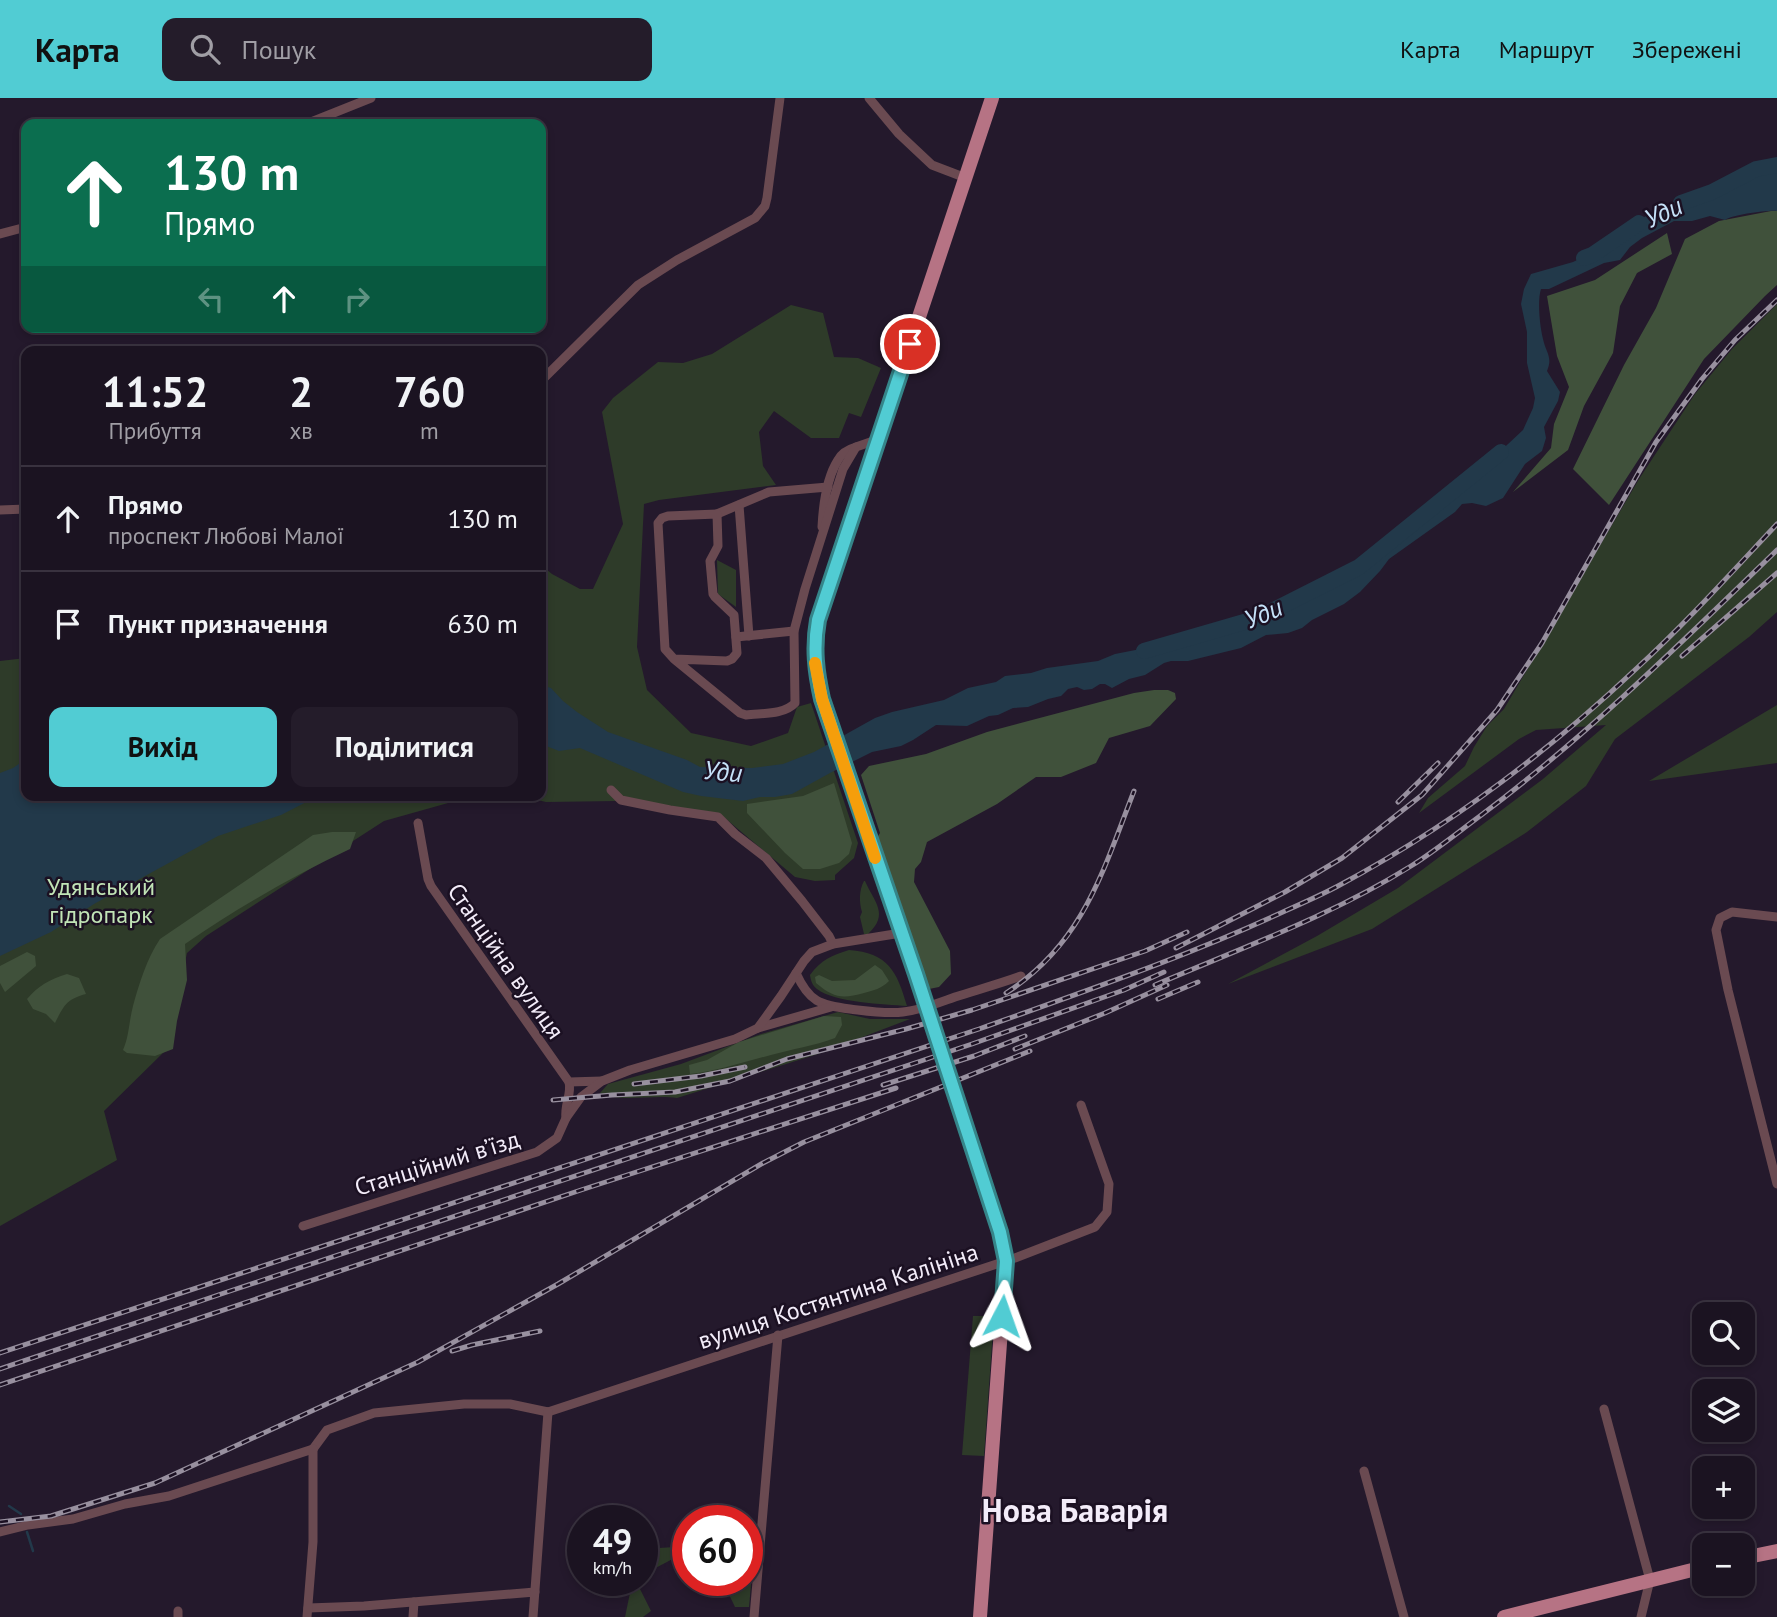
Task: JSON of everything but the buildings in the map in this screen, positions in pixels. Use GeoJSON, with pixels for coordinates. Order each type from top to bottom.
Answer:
{"type":"FeatureCollection","features":[{"type":"Feature","properties":{"kind":"main road"},"geometry":{"type":"LineString","coordinates":[[979,1617],[1006,1261],[1000,1232],[974,1149],[822,699],[815,643],[818,620],[992,98]]}},
{"type":"Feature","properties":{"kind":"main road"},"geometry":{"type":"LineString","coordinates":[[1755,1556],[1777,1551]]}},
{"type":"Feature","properties":{"kind":"main road"},"geometry":{"type":"LineString","coordinates":[[1504,1617],[1692,1570]]}},
{"type":"Feature","properties":{"kind":"street"},"geometry":{"type":"LineString","coordinates":[[318,119],[371,98]]}},
{"type":"Feature","properties":{"kind":"street"},"geometry":{"type":"LineString","coordinates":[[546,376],[638,285],[761,213],[767,198],[780,98]]}},
{"type":"Feature","properties":{"kind":"street"},"geometry":{"type":"LineString","coordinates":[[869,98],[932,165],[966,178]]}},
{"type":"Feature","properties":{"kind":"street"},"geometry":{"type":"LineString","coordinates":[[0,234],[21,228]]}},
{"type":"Feature","properties":{"kind":"street"},"geometry":{"type":"LineString","coordinates":[[821,540],[822,512],[837,460],[847,450],[879,439]]}},
{"type":"Feature","properties":{"kind":"street"},"geometry":{"type":"LineString","coordinates":[[828,487],[769,492],[717,514],[668,516],[662,518],[659,523],[665,649],[674,660],[740,713],[746,715],[784,711],[795,703],[794,631],[843,469],[856,447]]}},
{"type":"Feature","properties":{"kind":"street"},"geometry":{"type":"LineString","coordinates":[[739,505],[749,636]]}},
{"type":"Feature","properties":{"kind":"street"},"geometry":{"type":"LineString","coordinates":[[0,510],[21,509]]}},
{"type":"Feature","properties":{"kind":"street"},"geometry":{"type":"LineString","coordinates":[[674,660],[727,661],[737,653],[734,615],[713,594],[710,561],[718,546],[717,514]]}},
{"type":"Feature","properties":{"kind":"street"},"geometry":{"type":"LineString","coordinates":[[736,637],[794,631]]}},
{"type":"Feature","properties":{"kind":"street"},"geometry":{"type":"LineString","coordinates":[[611,790],[621,800],[718,817],[766,858],[830,936],[833,944]]}},
{"type":"Feature","properties":{"kind":"street","name":"Станційна вулиця"},"geometry":{"type":"LineString","coordinates":[[418,823],[431,886],[569,1082]]}},
{"type":"Feature","properties":{"kind":"street"},"geometry":{"type":"LineString","coordinates":[[1777,917],[1732,912],[1720,918],[1716,930],[1728,990],[1777,1184]]}},
{"type":"Feature","properties":{"kind":"street"},"geometry":{"type":"LineString","coordinates":[[758,1028],[812,952],[833,944],[901,933]]}},
{"type":"Feature","properties":{"kind":"street"},"geometry":{"type":"LineString","coordinates":[[796,973],[802,988],[811,998],[831,1007],[877,1013],[904,1012],[1021,976]]}},
{"type":"Feature","properties":{"kind":"street"},"geometry":{"type":"LineString","coordinates":[[566,1118],[569,1082],[602,1081],[735,1039],[758,1028],[831,1007]]}},
{"type":"Feature","properties":{"kind":"street","name":"Станційний в’їзд"},"geometry":{"type":"LineString","coordinates":[[303,1226],[537,1152],[557,1138],[566,1118],[581,1097],[602,1081]]}},
{"type":"Feature","properties":{"kind":"street","name":"вулиця Костянтина Калініна"},"geometry":{"type":"LineString","coordinates":[[548,1412],[1006,1261],[1095,1227],[1107,1212],[1108,1184],[1081,1105]]}},
{"type":"Feature","properties":{"kind":"street"},"geometry":{"type":"LineString","coordinates":[[754,1617],[778,1335]]}},
{"type":"Feature","properties":{"kind":"street"},"geometry":{"type":"LineString","coordinates":[[0,1532],[27,1525],[73,1519],[125,1504],[169,1496],[313,1449],[327,1430],[374,1413],[464,1404],[510,1404],[548,1412],[533,1617]]}},
{"type":"Feature","properties":{"kind":"street"},"geometry":{"type":"LineString","coordinates":[[1604,1409],[1650,1580],[1641,1617]]}},
{"type":"Feature","properties":{"kind":"street"},"geometry":{"type":"LineString","coordinates":[[313,1449],[313,1542],[307,1613],[535,1592]]}},
{"type":"Feature","properties":{"kind":"street"},"geometry":{"type":"LineString","coordinates":[[1364,1471],[1404,1617]]}},
{"type":"Feature","properties":{"kind":"street"},"geometry":{"type":"LineString","coordinates":[[413,1617],[414,1602]]}},
{"type":"Feature","properties":{"kind":"green space"},"geometry":{"type":"Polygon","coordinates":[[[1777,211],[1777,285],[1704,359],[1609,505],[1573,469],[1624,365],[1656,308],[1685,239],[1719,221],[1777,211]]]}},
{"type":"Feature","properties":{"kind":"green space"},"geometry":{"type":"Polygon","coordinates":[[[1667,233],[1672,254],[1637,273],[1620,306],[1613,353],[1584,406],[1568,450],[1513,492],[1551,448],[1554,424],[1569,387],[1557,356],[1547,296],[1595,280],[1667,233]]]}},
{"type":"Feature","properties":{"kind":"green space"},"geometry":{"type":"Polygon","coordinates":[[[1777,304],[1777,612],[1749,637],[1615,739],[1586,786],[1527,832],[1372,929],[1228,984],[1398,888],[1543,779],[1606,725],[1536,730],[1519,739],[1419,813],[1428,798],[1465,766],[1487,726],[1504,709],[1639,479],[1695,394],[1732,349],[1777,304]]]}},
{"type":"Feature","properties":{"kind":"green space"},"geometry":{"type":"Polygon","coordinates":[[[791,305],[823,313],[834,357],[858,358],[881,368],[861,417],[849,413],[839,438],[811,438],[774,411],[759,432],[763,466],[776,485],[644,504],[637,647],[647,690],[691,733],[751,746],[788,733],[797,707],[811,703],[858,843],[854,858],[835,875],[835,880],[815,881],[795,877],[719,813],[617,801],[546,802],[542,801],[546,801],[546,569],[580,589],[593,589],[623,524],[602,412],[613,398],[658,362],[683,363],[712,354],[791,305]]]}},
{"type":"Feature","properties":{"kind":"green space"},"geometry":{"type":"Polygon","coordinates":[[[717,560],[736,570],[736,607],[718,594],[717,560]]]}},
{"type":"Feature","properties":{"kind":"green space","name":"Удянський гідропарк"},"geometry":{"type":"Polygon","coordinates":[[[21,659],[21,801],[455,801],[384,821],[206,936],[187,953],[166,1050],[104,1111],[117,1160],[0,1226],[0,661],[21,659]]]}},
{"type":"Feature","properties":{"kind":"green space"},"geometry":{"type":"Polygon","coordinates":[[[1154,690],[1168,690],[1175,693],[1176,699],[1150,726],[1109,738],[1096,763],[1061,777],[1036,777],[997,804],[927,842],[921,862],[915,869],[914,882],[950,951],[951,974],[939,987],[929,989],[875,841],[880,833],[861,775],[869,766],[926,754],[987,732],[1154,690]]]}},
{"type":"Feature","properties":{"kind":"green space"},"geometry":{"type":"Polygon","coordinates":[[[1777,705],[1777,763],[1649,781],[1777,705]]]}},
{"type":"Feature","properties":{"kind":"green space"},"geometry":{"type":"Polygon","coordinates":[[[834,783],[852,843],[849,854],[839,863],[820,869],[803,869],[747,813],[747,804],[803,796],[834,783]]]}},
{"type":"Feature","properties":{"kind":"green space"},"geometry":{"type":"Polygon","coordinates":[[[356,832],[350,849],[266,893],[185,944],[187,980],[173,1049],[155,1056],[127,1053],[123,1050],[141,980],[160,939],[313,835],[356,832]]]}},
{"type":"Feature","properties":{"kind":"green space"},"geometry":{"type":"Polygon","coordinates":[[[864,881],[876,902],[879,914],[875,927],[868,934],[864,934],[860,917],[860,892],[864,881]]]}},
{"type":"Feature","properties":{"kind":"green space"},"geometry":{"type":"Polygon","coordinates":[[[849,950],[873,955],[889,966],[895,974],[907,1006],[847,1000],[825,994],[815,987],[810,975],[818,965],[849,950]]]}},
{"type":"Feature","properties":{"kind":"green space"},"geometry":{"type":"Polygon","coordinates":[[[27,952],[35,956],[36,966],[5,992],[0,983],[0,966],[27,952]]]}},
{"type":"Feature","properties":{"kind":"green space"},"geometry":{"type":"Polygon","coordinates":[[[875,965],[889,981],[871,991],[838,996],[816,983],[815,977],[819,975],[832,981],[855,980],[875,965]]]}},
{"type":"Feature","properties":{"kind":"green space"},"geometry":{"type":"Polygon","coordinates":[[[67,974],[79,978],[86,994],[67,1004],[55,1023],[46,1014],[33,1009],[27,999],[45,984],[67,974]]]}},
{"type":"Feature","properties":{"kind":"green space"},"geometry":{"type":"Polygon","coordinates":[[[838,1012],[870,1019],[910,1019],[818,1054],[677,1098],[627,1098],[600,1093],[608,1084],[681,1064],[761,1034],[838,1012]]]}},
{"type":"Feature","properties":{"kind":"green space"},"geometry":{"type":"Polygon","coordinates":[[[824,1016],[841,1017],[842,1025],[835,1038],[721,1069],[690,1074],[689,1065],[707,1060],[739,1042],[824,1016]]]}},
{"type":"Feature","properties":{"kind":"green space"},"geometry":{"type":"Polygon","coordinates":[[[973,1316],[994,1316],[984,1456],[962,1455],[973,1316]]]}},
{"type":"Feature","properties":{"kind":"green space"},"geometry":{"type":"Polygon","coordinates":[[[672,1547],[672,1559],[658,1567],[658,1548],[672,1547]]]}},
{"type":"Feature","properties":{"kind":"green space"},"geometry":{"type":"Polygon","coordinates":[[[629,1596],[644,1596],[651,1611],[643,1617],[625,1617],[629,1596]]]}},
{"type":"Feature","properties":{"kind":"green space"},"geometry":{"type":"Polygon","coordinates":[[[730,1596],[750,1596],[749,1607],[735,1607],[730,1596]]]}},
{"type":"Feature","properties":{"kind":"water"},"geometry":{"type":"Polygon","coordinates":[[[1777,168],[1777,211],[1750,213],[1725,220],[1710,216],[1692,221],[1674,221],[1642,238],[1630,247],[1620,260],[1604,263],[1549,289],[1541,289],[1539,314],[1549,358],[1547,371],[1560,392],[1544,427],[1546,438],[1542,451],[1525,464],[1503,498],[1486,506],[1462,504],[1455,512],[1389,559],[1360,592],[1302,628],[1288,633],[1266,635],[1241,648],[1188,661],[1164,663],[1145,675],[1129,679],[1112,688],[1105,684],[1084,690],[1077,687],[1068,689],[1061,696],[1028,707],[1013,708],[967,726],[936,725],[901,746],[872,752],[792,794],[775,797],[743,801],[683,792],[580,748],[559,751],[546,746],[546,686],[577,712],[608,732],[700,767],[752,768],[783,764],[814,752],[875,718],[892,712],[944,700],[968,688],[996,682],[1005,676],[1098,661],[1115,654],[1197,638],[1300,598],[1343,578],[1391,547],[1461,488],[1523,430],[1535,398],[1527,363],[1527,332],[1521,304],[1531,274],[1573,262],[1603,248],[1635,222],[1650,214],[1695,197],[1711,194],[1777,168]]]}},
{"type":"Feature","properties":{"kind":"water"},"geometry":{"type":"Polygon","coordinates":[[[21,762],[21,801],[308,801],[281,815],[218,836],[94,904],[51,932],[0,956],[0,773],[21,762]]]}},
{"type":"Feature","properties":{"kind":"waterway","name":"Уди"},"geometry":{"type":"LineString","coordinates":[[1681,203],[1712,192],[1756,169],[1777,165]]}},
{"type":"Feature","properties":{"kind":"waterway","name":"Уди"},"geometry":{"type":"LineString","coordinates":[[1584,258],[1639,223]]}},
{"type":"Feature","properties":{"kind":"waterway","name":"Уди"},"geometry":{"type":"LineString","coordinates":[[1144,651],[1258,618],[1359,567],[1501,452]]}},
{"type":"Feature","properties":{"kind":"waterway"},"geometry":{"type":"LineString","coordinates":[[9,1506],[21,1514]]}},
{"type":"Feature","properties":{"kind":"waterway"},"geometry":{"type":"LineString","coordinates":[[27,1532],[33,1551]]}},
{"type":"Feature","properties":{"kind":"railway"},"geometry":{"type":"LineString","coordinates":[[1176,948],[1285,892],[1342,858],[1422,795],[1497,710],[1542,643],[1656,442],[1702,379],[1735,340],[1777,300]]}},
{"type":"Feature","properties":{"kind":"railway"},"geometry":{"type":"LineString","coordinates":[[0,1353],[979,1029],[1172,959],[1312,899],[1378,863],[1457,814],[1568,730],[1655,651],[1777,524]]}},
{"type":"Feature","properties":{"kind":"railway"},"geometry":{"type":"LineString","coordinates":[[1155,985],[1318,916],[1381,884],[1429,854],[1520,785],[1596,721],[1777,550]]}},
{"type":"Feature","properties":{"kind":"railway"},"geometry":{"type":"LineString","coordinates":[[1682,656],[1777,573]]}},
{"type":"Feature","properties":{"kind":"railway"},"geometry":{"type":"LineString","coordinates":[[1398,802],[1438,763]]}},
{"type":"Feature","properties":{"kind":"railway"},"geometry":{"type":"LineString","coordinates":[[1006,993],[1032,974],[1072,929],[1100,877],[1134,791]]}},
{"type":"Feature","properties":{"kind":"railway"},"geometry":{"type":"LineString","coordinates":[[553,1100],[675,1092],[730,1081],[787,1059],[972,1010],[1145,951],[1187,932]]}},
{"type":"Feature","properties":{"kind":"railway"},"geometry":{"type":"LineString","coordinates":[[0,1369],[972,1044],[1124,990],[1164,972]]}},
{"type":"Feature","properties":{"kind":"railway"},"geometry":{"type":"LineString","coordinates":[[1158,999],[1198,982]]}},
{"type":"Feature","properties":{"kind":"railway"},"geometry":{"type":"LineString","coordinates":[[1015,1049],[1167,985]]}},
{"type":"Feature","properties":{"kind":"railway"},"geometry":{"type":"LineString","coordinates":[[883,1085],[974,1056],[1025,1036]]}},
{"type":"Feature","properties":{"kind":"railway"},"geometry":{"type":"LineString","coordinates":[[0,1522],[51,1516],[155,1483],[418,1362],[804,1142],[1030,1051]]}},
{"type":"Feature","properties":{"kind":"railway"},"geometry":{"type":"LineString","coordinates":[[634,1084],[701,1076],[745,1067]]}},
{"type":"Feature","properties":{"kind":"railway"},"geometry":{"type":"LineString","coordinates":[[0,1385],[581,1190],[896,1088]]}},
{"type":"Feature","properties":{"kind":"railway"},"geometry":{"type":"LineString","coordinates":[[452,1351],[540,1331]]}},
{"type":"Feature","properties":{"kind":"slow traffic"},"geometry":{"type":"LineString","coordinates":[[815,663],[822,699],[875,858]]}},
{"type":"Feature","properties":{"kind":"district","name":"Нова Баварія"},"geometry":{"type":"Point","coordinates":[1075,1510]}},
{"type":"Feature","properties":{"kind":"route"},"geometry":{"type":"LineString","coordinates":[[910,344],[818,620],[816,666],[822,699],[1000,1232],[1006,1261],[1002,1316]]}}]}
